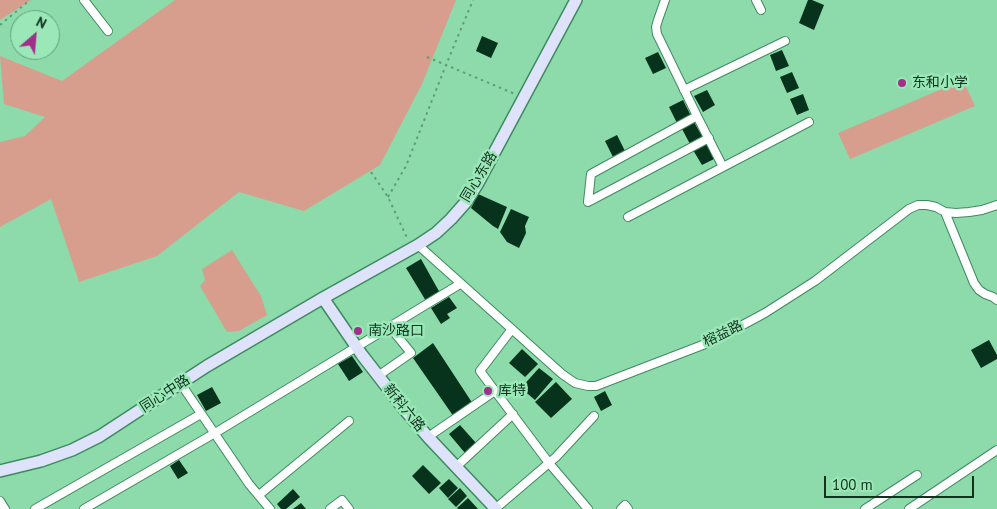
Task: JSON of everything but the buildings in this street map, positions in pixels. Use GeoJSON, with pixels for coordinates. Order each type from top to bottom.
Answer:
{"type":"FeatureCollection","features":[{"type":"Feature","properties":{"kind":"street"},"geometry":{"type":"LineString","coordinates":[[84,0],[108,31]]}},
{"type":"Feature","properties":{"kind":"street","name":"同心东路"},"geometry":{"type":"LineString","coordinates":[[323,298],[415,247],[436,233],[466,202],[576,0]]}},
{"type":"Feature","properties":{"kind":"street"},"geometry":{"type":"LineString","coordinates":[[665,0],[656,27],[657,34],[723,166]]}},
{"type":"Feature","properties":{"kind":"street"},"geometry":{"type":"LineString","coordinates":[[756,0],[761,10]]}},
{"type":"Feature","properties":{"kind":"street"},"geometry":{"type":"LineString","coordinates":[[684,90],[785,41]]}},
{"type":"Feature","properties":{"kind":"street"},"geometry":{"type":"LineString","coordinates":[[697,116],[590,174],[588,202],[708,138]]}},
{"type":"Feature","properties":{"kind":"street"},"geometry":{"type":"LineString","coordinates":[[628,217],[809,122]]}},
{"type":"Feature","properties":{"kind":"street","name":"榕益路"},"geometry":{"type":"LineString","coordinates":[[415,247],[562,374],[575,382],[596,386],[713,341],[765,313],[815,281],[909,209],[918,205],[928,205],[944,212],[956,213],[982,210],[997,205]]}},
{"type":"Feature","properties":{"kind":"street"},"geometry":{"type":"LineString","coordinates":[[944,212],[974,283],[979,290],[997,300]]}},
{"type":"Feature","properties":{"kind":"street"},"geometry":{"type":"LineString","coordinates":[[84,509],[215,434],[460,284]]}},
{"type":"Feature","properties":{"kind":"street","name":"新科六路"},"geometry":{"type":"LineString","coordinates":[[323,298],[357,348],[404,409],[495,509]]}},
{"type":"Feature","properties":{"kind":"street","name":"同心中路"},"geometry":{"type":"LineString","coordinates":[[0,471],[41,461],[72,450],[100,436],[207,366],[323,298]]}},
{"type":"Feature","properties":{"kind":"street"},"geometry":{"type":"LineString","coordinates":[[378,376],[411,353],[390,327]]}},
{"type":"Feature","properties":{"kind":"street"},"geometry":{"type":"LineString","coordinates":[[512,330],[480,371],[588,509]]}},
{"type":"Feature","properties":{"kind":"street"},"geometry":{"type":"LineString","coordinates":[[180,384],[250,484],[270,509]]}},
{"type":"Feature","properties":{"kind":"street"},"geometry":{"type":"LineString","coordinates":[[428,437],[495,391]]}},
{"type":"Feature","properties":{"kind":"street"},"geometry":{"type":"LineString","coordinates":[[36,509],[201,414]]}},
{"type":"Feature","properties":{"kind":"street"},"geometry":{"type":"LineString","coordinates":[[457,466],[512,414]]}},
{"type":"Feature","properties":{"kind":"street"},"geometry":{"type":"LineString","coordinates":[[495,509],[556,457],[594,416]]}},
{"type":"Feature","properties":{"kind":"street"},"geometry":{"type":"LineString","coordinates":[[258,495],[349,421]]}},
{"type":"Feature","properties":{"kind":"street"},"geometry":{"type":"LineString","coordinates":[[909,509],[997,450]]}},
{"type":"Feature","properties":{"kind":"street"},"geometry":{"type":"LineString","coordinates":[[865,509],[917,475]]}},
{"type":"Feature","properties":{"kind":"street"},"geometry":{"type":"LineString","coordinates":[[330,509],[342,500],[349,509]]}},
{"type":"Feature","properties":{"kind":"street"},"geometry":{"type":"LineString","coordinates":[[0,501],[5,509]]}},
{"type":"Feature","properties":{"kind":"street"},"geometry":{"type":"LineString","coordinates":[[621,509],[625,506],[628,509]]}},
{"type":"Feature","properties":{"kind":"path"},"geometry":{"type":"LineString","coordinates":[[0,26],[30,0]]}},
{"type":"Feature","properties":{"kind":"path"},"geometry":{"type":"LineString","coordinates":[[388,197],[406,166],[473,0]]}},
{"type":"Feature","properties":{"kind":"path"},"geometry":{"type":"LineString","coordinates":[[427,57],[524,97]]}},
{"type":"Feature","properties":{"kind":"path"},"geometry":{"type":"LineString","coordinates":[[371,172],[388,197],[415,247]]}},
{"type":"Feature","properties":{"kind":"shaded area"},"geometry":{"type":"Polygon","coordinates":[[[0,0],[31,0],[16,10],[10,10],[10,14],[0,20],[0,0]]]}},
{"type":"Feature","properties":{"kind":"shaded area"},"geometry":{"type":"Polygon","coordinates":[[[175,0],[456,0],[422,84],[380,165],[304,211],[239,192],[157,256],[79,282],[51,199],[0,227],[0,142],[25,136],[45,117],[4,104],[0,56],[62,81],[175,0]]]}},
{"type":"Feature","properties":{"kind":"shaded area"},"geometry":{"type":"Polygon","coordinates":[[[963,80],[975,106],[850,159],[838,133],[963,80]]]}},
{"type":"Feature","properties":{"kind":"shaded area"},"geometry":{"type":"Polygon","coordinates":[[[232,250],[261,296],[267,315],[239,331],[227,332],[200,286],[205,280],[202,269],[232,250]]]}},
{"type":"Feature","properties":{"kind":"place","name":"东和小学"},"geometry":{"type":"Point","coordinates":[902,83]}},
{"type":"Feature","properties":{"kind":"place","name":"南沙路口"},"geometry":{"type":"Point","coordinates":[358,331]}},
{"type":"Feature","properties":{"kind":"place","name":"库特"},"geometry":{"type":"Point","coordinates":[488,391]}}]}
